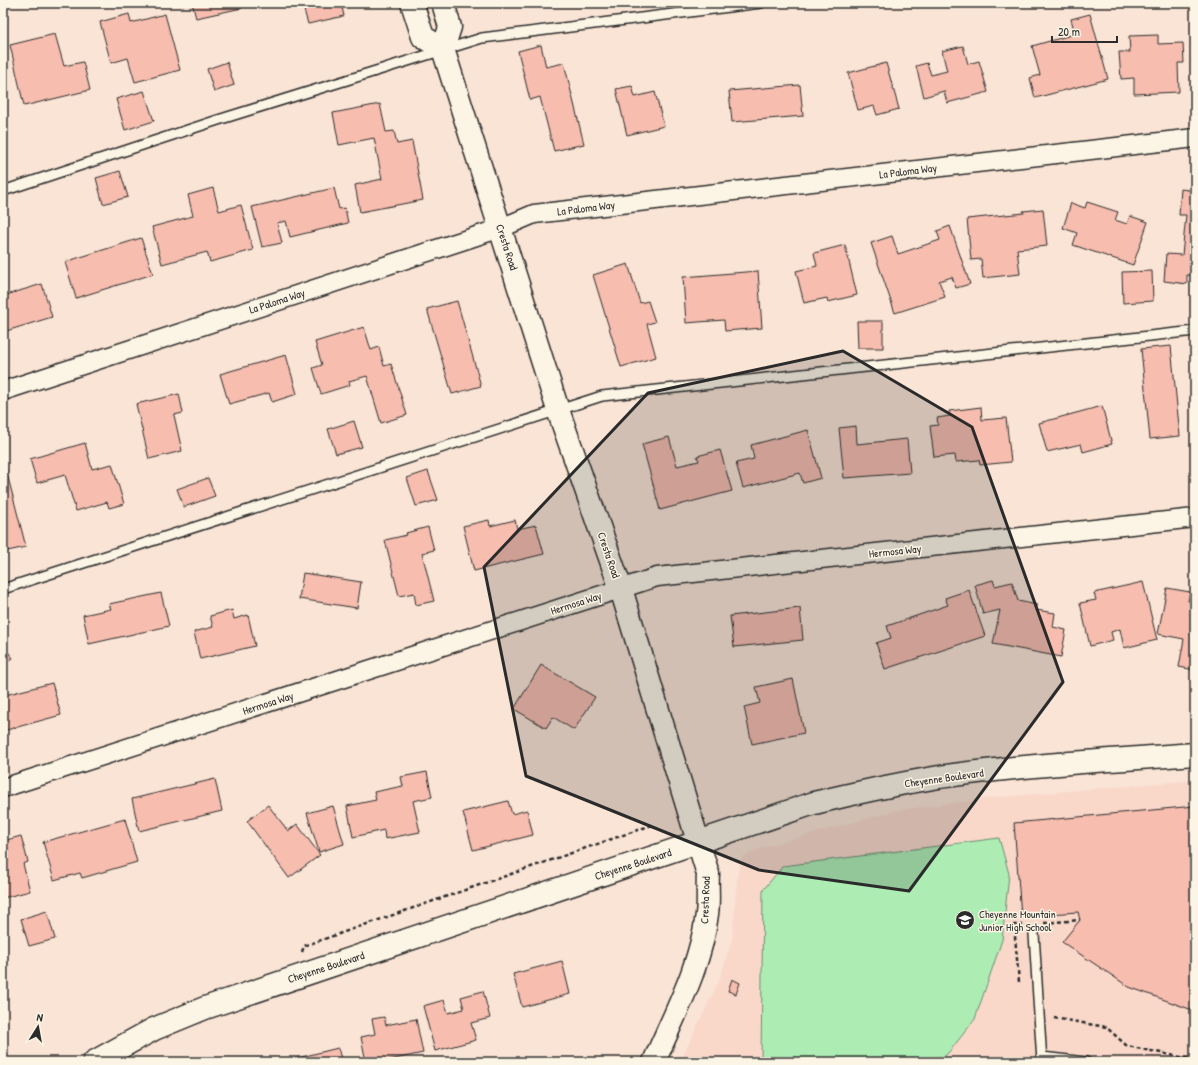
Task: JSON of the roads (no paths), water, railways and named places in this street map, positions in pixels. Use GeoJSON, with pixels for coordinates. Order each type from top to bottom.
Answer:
{"type":"FeatureCollection","features":[{"type":"Feature","properties":{"kind":"main road"},"geometry":{"type":"LineString","coordinates":[[412,3],[423,37],[444,49],[450,27],[443,3]]}},
{"type":"Feature","properties":{"kind":"main road","name":"Cresta Road"},"geometry":{"type":"LineString","coordinates":[[444,49],[558,410],[621,589],[708,874],[707,914],[702,942],[690,976],[654,1062]]}},
{"type":"Feature","properties":{"kind":"main road","name":"Cheyenne Boulevard"},"geometry":{"type":"LineString","coordinates":[[94,1062],[154,1029],[205,1008],[814,803],[878,788],[940,777],[1030,767],[1195,754]]}},
{"type":"Feature","properties":{"kind":"street","name":"La Paloma Way"},"geometry":{"type":"LineString","coordinates":[[3,392],[500,228],[534,214],[1195,138]]}},
{"type":"Feature","properties":{"kind":"street","name":"Hermosa Way"},"geometry":{"type":"LineString","coordinates":[[3,788],[657,577],[1195,518]]}},
{"type":"Feature","properties":{"kind":"lane"},"geometry":{"type":"LineString","coordinates":[[3,191],[211,122],[482,38],[761,3]]}},
{"type":"Feature","properties":{"kind":"lane"},"geometry":{"type":"LineString","coordinates":[[3,589],[602,396],[1195,331]]}},
{"type":"Feature","properties":{"kind":"lane"},"geometry":{"type":"LineString","coordinates":[[1034,934],[1042,1060],[1086,1062]]}},
{"type":"Feature","properties":{"kind":"place","name":"Cheyenne Mountain Junior High School"},"geometry":{"type":"Point","coordinates":[965,920]}}]}
